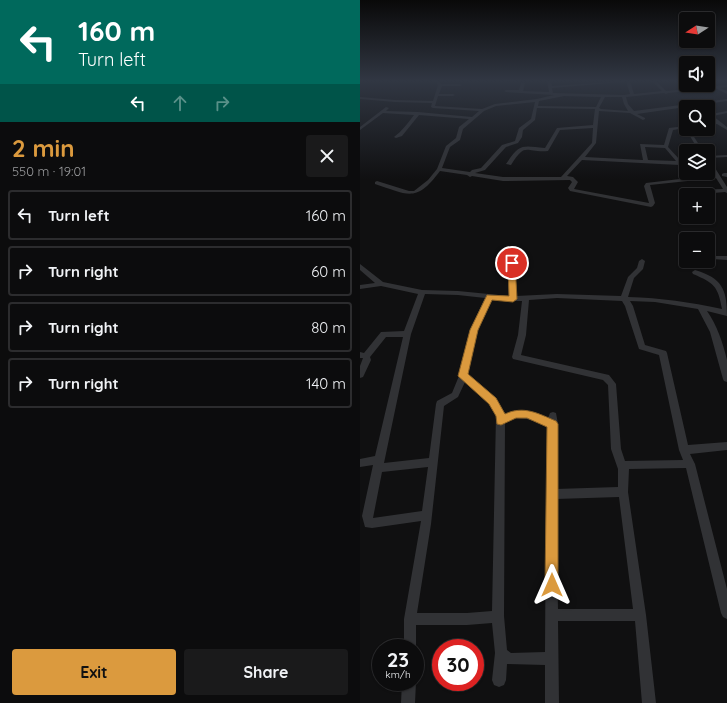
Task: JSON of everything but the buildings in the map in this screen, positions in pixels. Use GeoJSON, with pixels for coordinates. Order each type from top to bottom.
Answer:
{"type":"FeatureCollection","features":[{"type":"Feature","properties":{"kind":"street"},"geometry":{"type":"LineString","coordinates":[[360,129],[381,114]]}},
{"type":"Feature","properties":{"kind":"street"},"geometry":{"type":"LineString","coordinates":[[396,137],[400,135],[417,114]]}},
{"type":"Feature","properties":{"kind":"street"},"geometry":{"type":"LineString","coordinates":[[430,114],[474,118]]}},
{"type":"Feature","properties":{"kind":"street"},"geometry":{"type":"LineString","coordinates":[[377,183],[409,193],[416,192],[430,181],[439,169],[448,146],[458,139],[461,128],[479,114]]}},
{"type":"Feature","properties":{"kind":"street"},"geometry":{"type":"LineString","coordinates":[[470,175],[474,171],[483,169],[504,146],[513,145],[520,139],[521,129],[533,120],[534,114]]}},
{"type":"Feature","properties":{"kind":"street"},"geometry":{"type":"LineString","coordinates":[[563,178],[594,143],[597,114]]}},
{"type":"Feature","properties":{"kind":"street"},"geometry":{"type":"LineString","coordinates":[[634,114],[643,119]]}},
{"type":"Feature","properties":{"kind":"street"},"geometry":{"type":"LineString","coordinates":[[715,120],[727,129]]}},
{"type":"Feature","properties":{"kind":"street"},"geometry":{"type":"LineString","coordinates":[[360,122],[368,123]]}},
{"type":"Feature","properties":{"kind":"street"},"geometry":{"type":"LineString","coordinates":[[509,164],[516,153],[523,148],[546,150],[555,137],[557,130],[561,128],[596,126]]}},
{"type":"Feature","properties":{"kind":"street"},"geometry":{"type":"LineString","coordinates":[[666,147],[671,129],[679,128]]}},
{"type":"Feature","properties":{"kind":"street"},"geometry":{"type":"LineString","coordinates":[[646,161],[642,145],[666,147],[679,162]]}},
{"type":"Feature","properties":{"kind":"street"},"geometry":{"type":"LineString","coordinates":[[715,156],[727,156]]}},
{"type":"Feature","properties":{"kind":"street"},"geometry":{"type":"LineString","coordinates":[[582,158],[605,161],[679,163]]}},
{"type":"Feature","properties":{"kind":"street"},"geometry":{"type":"LineString","coordinates":[[715,168],[723,176],[727,190],[715,191]]}},
{"type":"Feature","properties":{"kind":"street"},"geometry":{"type":"LineString","coordinates":[[439,169],[503,180],[571,178],[575,182],[570,188],[572,190],[651,205],[652,203],[647,186],[648,184],[723,176]]}},
{"type":"Feature","properties":{"kind":"street"},"geometry":{"type":"LineString","coordinates":[[715,258],[727,258]]}},
{"type":"Feature","properties":{"kind":"street"},"geometry":{"type":"LineString","coordinates":[[624,298],[631,277],[640,269],[642,261]]}},
{"type":"Feature","properties":{"kind":"street"},"geometry":{"type":"LineString","coordinates":[[512,263],[513,299]]}},
{"type":"Feature","properties":{"kind":"street"},"geometry":{"type":"LineString","coordinates":[[360,266],[373,279],[381,284]]}},
{"type":"Feature","properties":{"kind":"street"},"geometry":{"type":"LineString","coordinates":[[360,287],[381,284],[422,292],[458,293],[513,299],[557,296],[655,300],[700,306],[726,313],[721,290],[714,280],[695,272]]}},
{"type":"Feature","properties":{"kind":"street"},"geometry":{"type":"LineString","coordinates":[[422,292],[407,334],[379,464],[363,516],[369,523],[372,523],[427,515]]}},
{"type":"Feature","properties":{"kind":"street"},"geometry":{"type":"LineString","coordinates":[[410,639],[410,619],[427,515],[440,404],[455,395],[463,376],[474,330],[489,297]]}},
{"type":"Feature","properties":{"kind":"street"},"geometry":{"type":"LineString","coordinates":[[526,298],[522,335],[516,357],[606,377],[612,384],[616,449],[623,469],[623,492],[640,616],[649,703]]}},
{"type":"Feature","properties":{"kind":"street"},"geometry":{"type":"LineString","coordinates":[[624,298],[629,306],[642,347],[662,353],[684,450],[690,464],[727,613]]}},
{"type":"Feature","properties":{"kind":"street"},"geometry":{"type":"LineString","coordinates":[[700,306],[705,312],[716,335],[727,379]]}},
{"type":"Feature","properties":{"kind":"street"},"geometry":{"type":"LineString","coordinates":[[360,375],[367,360],[363,356],[384,334],[407,334]]}},
{"type":"Feature","properties":{"kind":"street"},"geometry":{"type":"LineString","coordinates":[[463,376],[493,401],[501,415],[498,616],[501,653],[499,680]]}},
{"type":"Feature","properties":{"kind":"street"},"geometry":{"type":"LineString","coordinates":[[501,420],[514,414],[528,414],[553,420],[551,494],[552,703]]}},
{"type":"Feature","properties":{"kind":"street"},"geometry":{"type":"LineString","coordinates":[[684,450],[727,446]]}},
{"type":"Feature","properties":{"kind":"street"},"geometry":{"type":"LineString","coordinates":[[360,463],[379,464],[432,462]]}},
{"type":"Feature","properties":{"kind":"street"},"geometry":{"type":"LineString","coordinates":[[623,469],[626,465],[690,464]]}},
{"type":"Feature","properties":{"kind":"street"},"geometry":{"type":"LineString","coordinates":[[551,494],[623,492]]}},
{"type":"Feature","properties":{"kind":"street"},"geometry":{"type":"LineString","coordinates":[[552,615],[640,616]]}},
{"type":"Feature","properties":{"kind":"street"},"geometry":{"type":"LineString","coordinates":[[410,619],[467,619],[498,616]]}},
{"type":"Feature","properties":{"kind":"street"},"geometry":{"type":"LineString","coordinates":[[501,653],[509,659],[552,658]]}},
{"type":"Feature","properties":{"kind":"street"},"geometry":{"type":"LineString","coordinates":[[408,703],[409,691]]}},
{"type":"Feature","properties":{"kind":"route"},"geometry":{"type":"LineString","coordinates":[[512,263],[513,299],[489,297],[474,330],[463,376],[493,401],[501,415],[501,420],[514,414],[528,414],[552,424],[552,585]]}}]}
